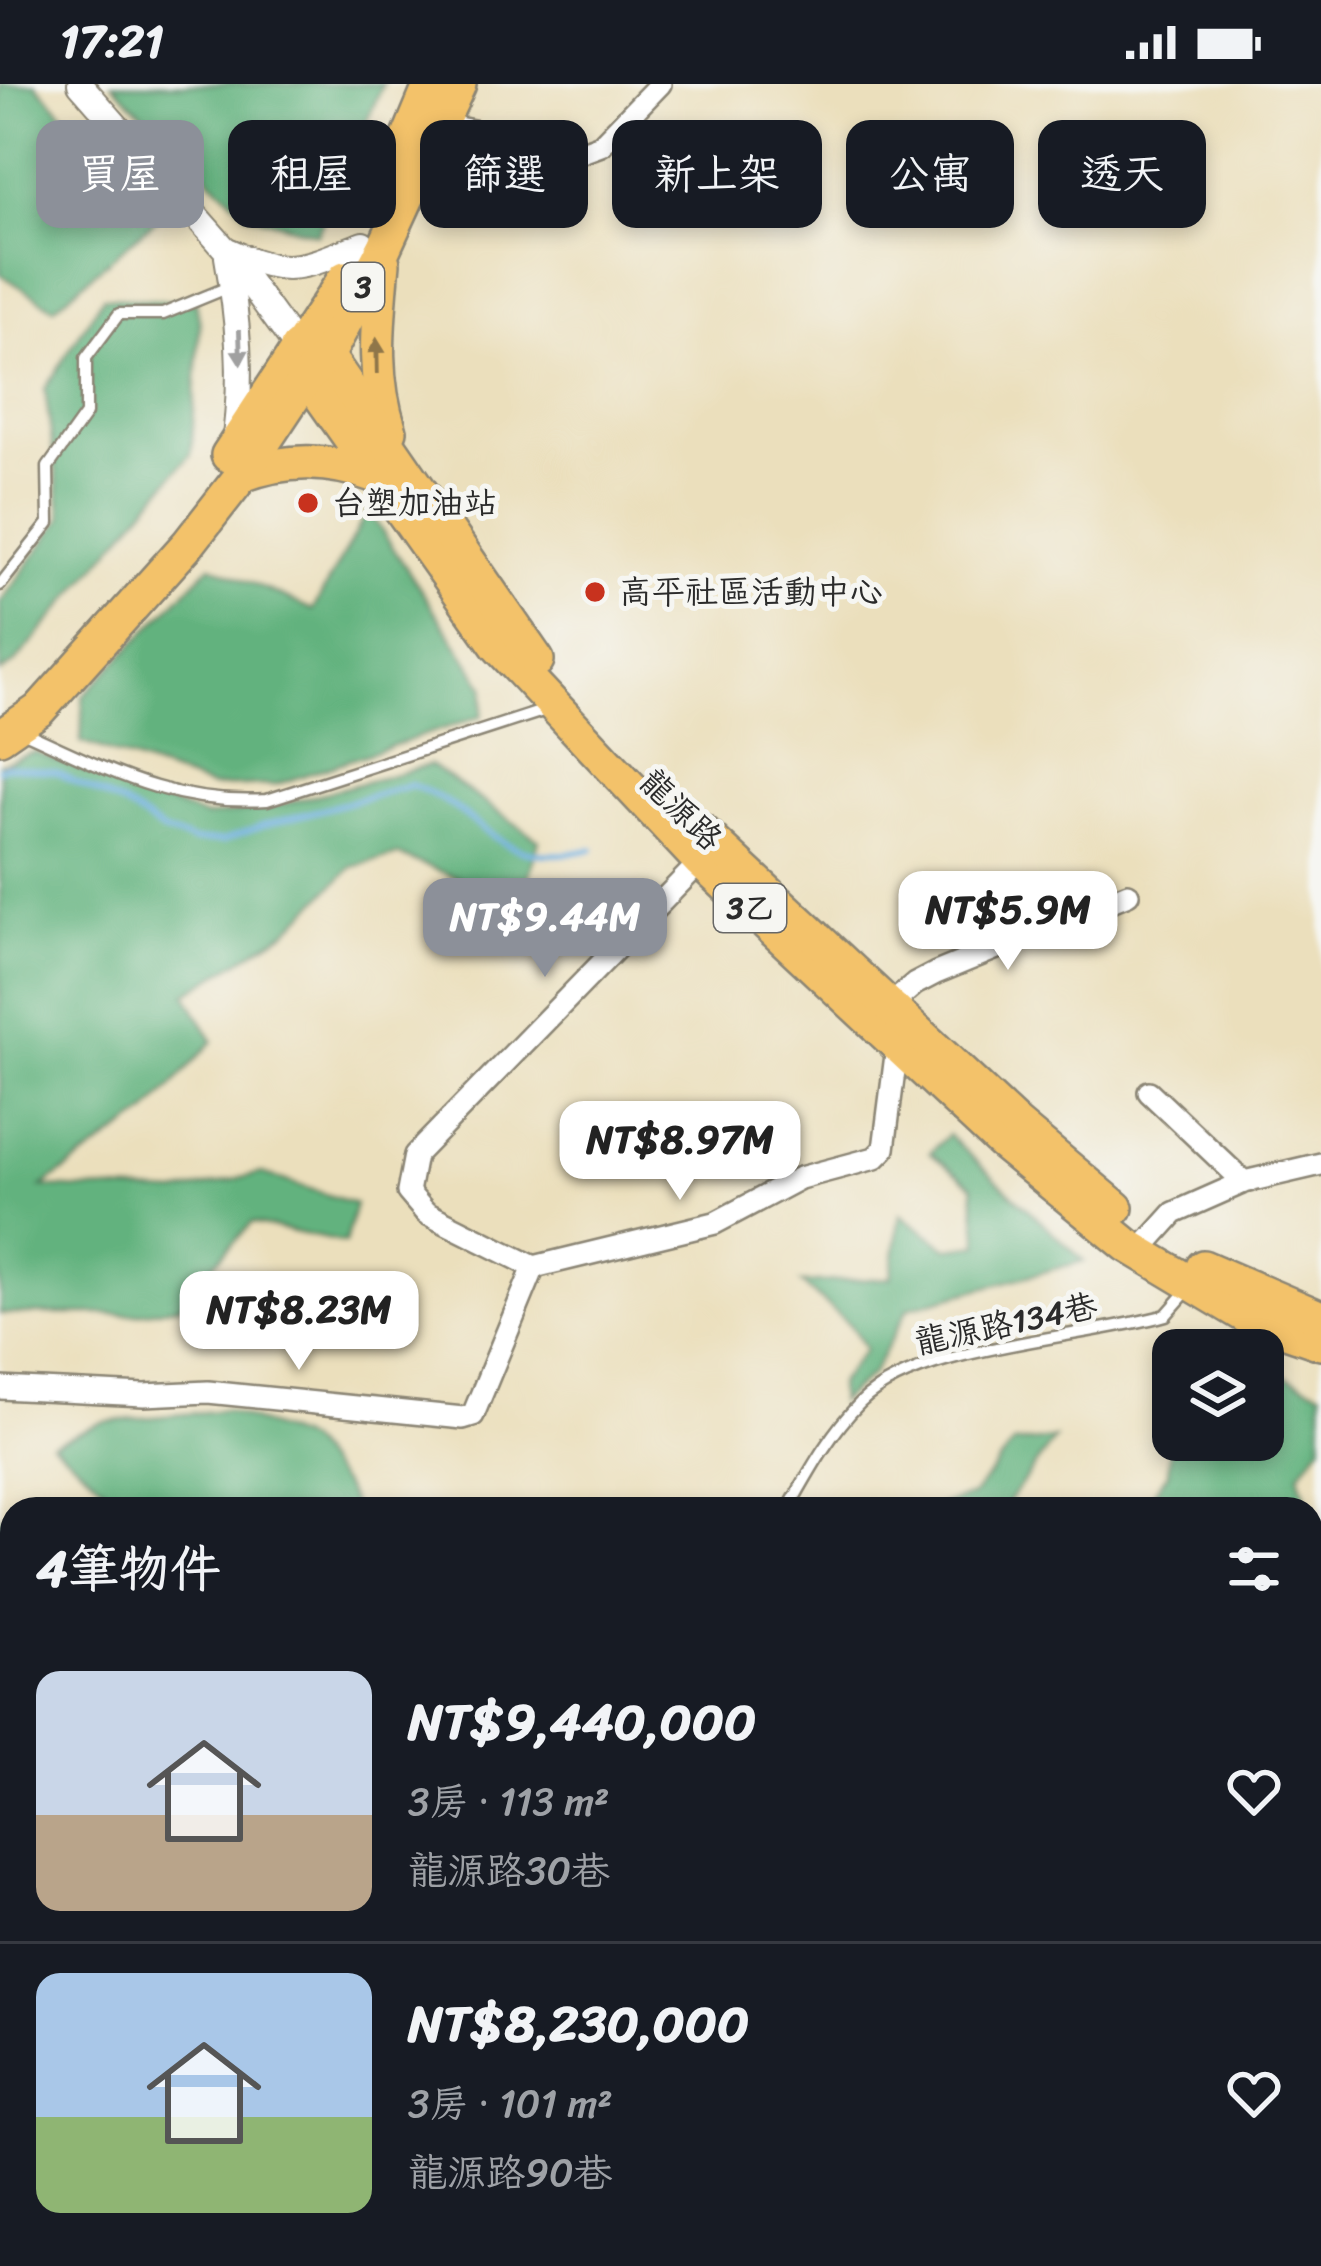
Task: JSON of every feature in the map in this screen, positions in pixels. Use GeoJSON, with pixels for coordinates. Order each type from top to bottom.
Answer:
{"type":"FeatureCollection","features":[{"type":"Feature","properties":{"kind":"main road","name":"3"},"geometry":{"type":"LineString","coordinates":[[4,725],[39,710],[189,543],[238,461],[310,360],[337,293],[374,246],[430,108],[459,84]]}},
{"type":"Feature","properties":{"kind":"main road"},"geometry":{"type":"LineString","coordinates":[[238,461],[388,469],[376,354],[374,246]]}},
{"type":"Feature","properties":{"kind":"main road","name":"3乙"},"geometry":{"type":"LineString","coordinates":[[310,360],[388,469],[497,645],[553,708],[879,1014],[1016,1124],[1145,1245]]}},
{"type":"Feature","properties":{"kind":"main road","name":"龍源路"},"geometry":{"type":"LineString","coordinates":[[388,469],[547,672],[709,853]]}},
{"type":"Feature","properties":{"kind":"main road","name":"3乙"},"geometry":{"type":"LineString","coordinates":[[879,1014],[897,1047],[1060,1192],[1197,1276],[1251,1319],[1321,1343]]}},
{"type":"Feature","properties":{"kind":"main road","name":"3乙"},"geometry":{"type":"LineString","coordinates":[[1197,1276],[1321,1318]]}},
{"type":"Feature","properties":{"kind":"street"},"geometry":{"type":"LineString","coordinates":[[80,84],[225,249],[310,360]]}},
{"type":"Feature","properties":{"kind":"street"},"geometry":{"type":"LineString","coordinates":[[430,108],[582,152],[601,145],[660,84]]}},
{"type":"Feature","properties":{"kind":"street"},"geometry":{"type":"LineString","coordinates":[[225,249],[260,266],[282,270],[374,246]]}},
{"type":"Feature","properties":{"kind":"street"},"geometry":{"type":"LineString","coordinates":[[225,249],[240,354],[238,461]]}},
{"type":"Feature","properties":{"kind":"street"},"geometry":{"type":"LineString","coordinates":[[709,853],[415,1155],[408,1192],[426,1213],[534,1268],[715,1223],[800,1178],[874,1159],[884,1150],[897,1047]]}},
{"type":"Feature","properties":{"kind":"street"},"geometry":{"type":"LineString","coordinates":[[879,1014],[936,973],[1128,894]]}},
{"type":"Feature","properties":{"kind":"street"},"geometry":{"type":"LineString","coordinates":[[1149,1092],[1244,1182]]}},
{"type":"Feature","properties":{"kind":"street"},"geometry":{"type":"LineString","coordinates":[[1145,1245],[1174,1213],[1244,1182],[1321,1164]]}},
{"type":"Feature","properties":{"kind":"street"},"geometry":{"type":"LineString","coordinates":[[0,1388],[144,1396],[208,1392],[463,1418],[473,1415],[534,1268]]}},
{"type":"Feature","properties":{"kind":"lane"},"geometry":{"type":"LineString","coordinates":[[0,585],[49,523],[48,467],[86,414],[86,358],[119,314],[164,314],[232,286]]}},
{"type":"Feature","properties":{"kind":"lane"},"geometry":{"type":"LineString","coordinates":[[4,725],[168,794],[227,802],[267,800],[553,708]]}},
{"type":"Feature","properties":{"kind":"lane","name":"龍源路134巷"},"geometry":{"type":"LineString","coordinates":[[795,1497],[816,1459],[860,1402],[891,1379],[938,1361],[1166,1315],[1197,1276]]}},
{"type":"Feature","properties":{"kind":"green space"},"geometry":{"type":"Polygon","coordinates":[[[0,84],[36,84],[69,120],[36,120],[36,228],[146,228],[54,308],[0,274],[0,84]]]}},
{"type":"Feature","properties":{"kind":"green space"},"geometry":{"type":"Polygon","coordinates":[[[112,84],[383,84],[367,120],[228,120],[228,196],[204,173],[204,120],[149,120],[112,84]]]}},
{"type":"Feature","properties":{"kind":"green space"},"geometry":{"type":"Polygon","coordinates":[[[103,297],[196,302],[200,324],[191,454],[15,663],[0,673],[0,603],[62,518],[45,389],[103,297]]]}},
{"type":"Feature","properties":{"kind":"green space"},"geometry":{"type":"Polygon","coordinates":[[[368,510],[485,687],[482,716],[275,785],[211,787],[81,742],[83,696],[211,565],[313,610],[368,510]]]}},
{"type":"Feature","properties":{"kind":"green space"},"geometry":{"type":"Polygon","coordinates":[[[34,752],[205,817],[268,808],[430,765],[539,840],[526,886],[492,891],[398,855],[352,867],[288,930],[186,994],[213,1041],[146,1114],[42,1187],[178,1193],[262,1173],[355,1204],[345,1243],[252,1223],[188,1291],[180,1306],[136,1314],[0,1314],[0,764],[34,752]]]}},
{"type":"Feature","properties":{"kind":"green space"},"geometry":{"type":"Polygon","coordinates":[[[948,1135],[1084,1261],[908,1308],[872,1374],[839,1402],[838,1384],[865,1349],[850,1325],[801,1283],[891,1278],[900,1214],[947,1248],[979,1245],[973,1186],[930,1153],[948,1135]]]}},
{"type":"Feature","properties":{"kind":"green space"},"geometry":{"type":"Polygon","coordinates":[[[1284,1376],[1321,1391],[1321,1445],[1299,1474],[1306,1497],[1150,1497],[1168,1473],[1169,1461],[1284,1461],[1284,1376]]]}},
{"type":"Feature","properties":{"kind":"green space"},"geometry":{"type":"Polygon","coordinates":[[[225,1410],[307,1441],[349,1497],[109,1497],[109,1491],[52,1443],[103,1422],[225,1410]]]}},
{"type":"Feature","properties":{"kind":"green space"},"geometry":{"type":"Polygon","coordinates":[[[1055,1439],[1012,1497],[967,1497],[973,1495],[1013,1444],[1055,1439]]]}},
{"type":"Feature","properties":{"kind":"waterway"},"geometry":{"type":"LineString","coordinates":[[0,769],[55,772],[125,806],[164,832],[194,841],[223,841],[411,785],[437,796],[512,846],[533,853],[593,849]]}},
{"type":"Feature","properties":{"kind":"place","name":"台塑加油站"},"geometry":{"type":"Point","coordinates":[308,503]}},
{"type":"Feature","properties":{"kind":"place","name":"高平社區活動中心"},"geometry":{"type":"Point","coordinates":[595,592]}}]}
